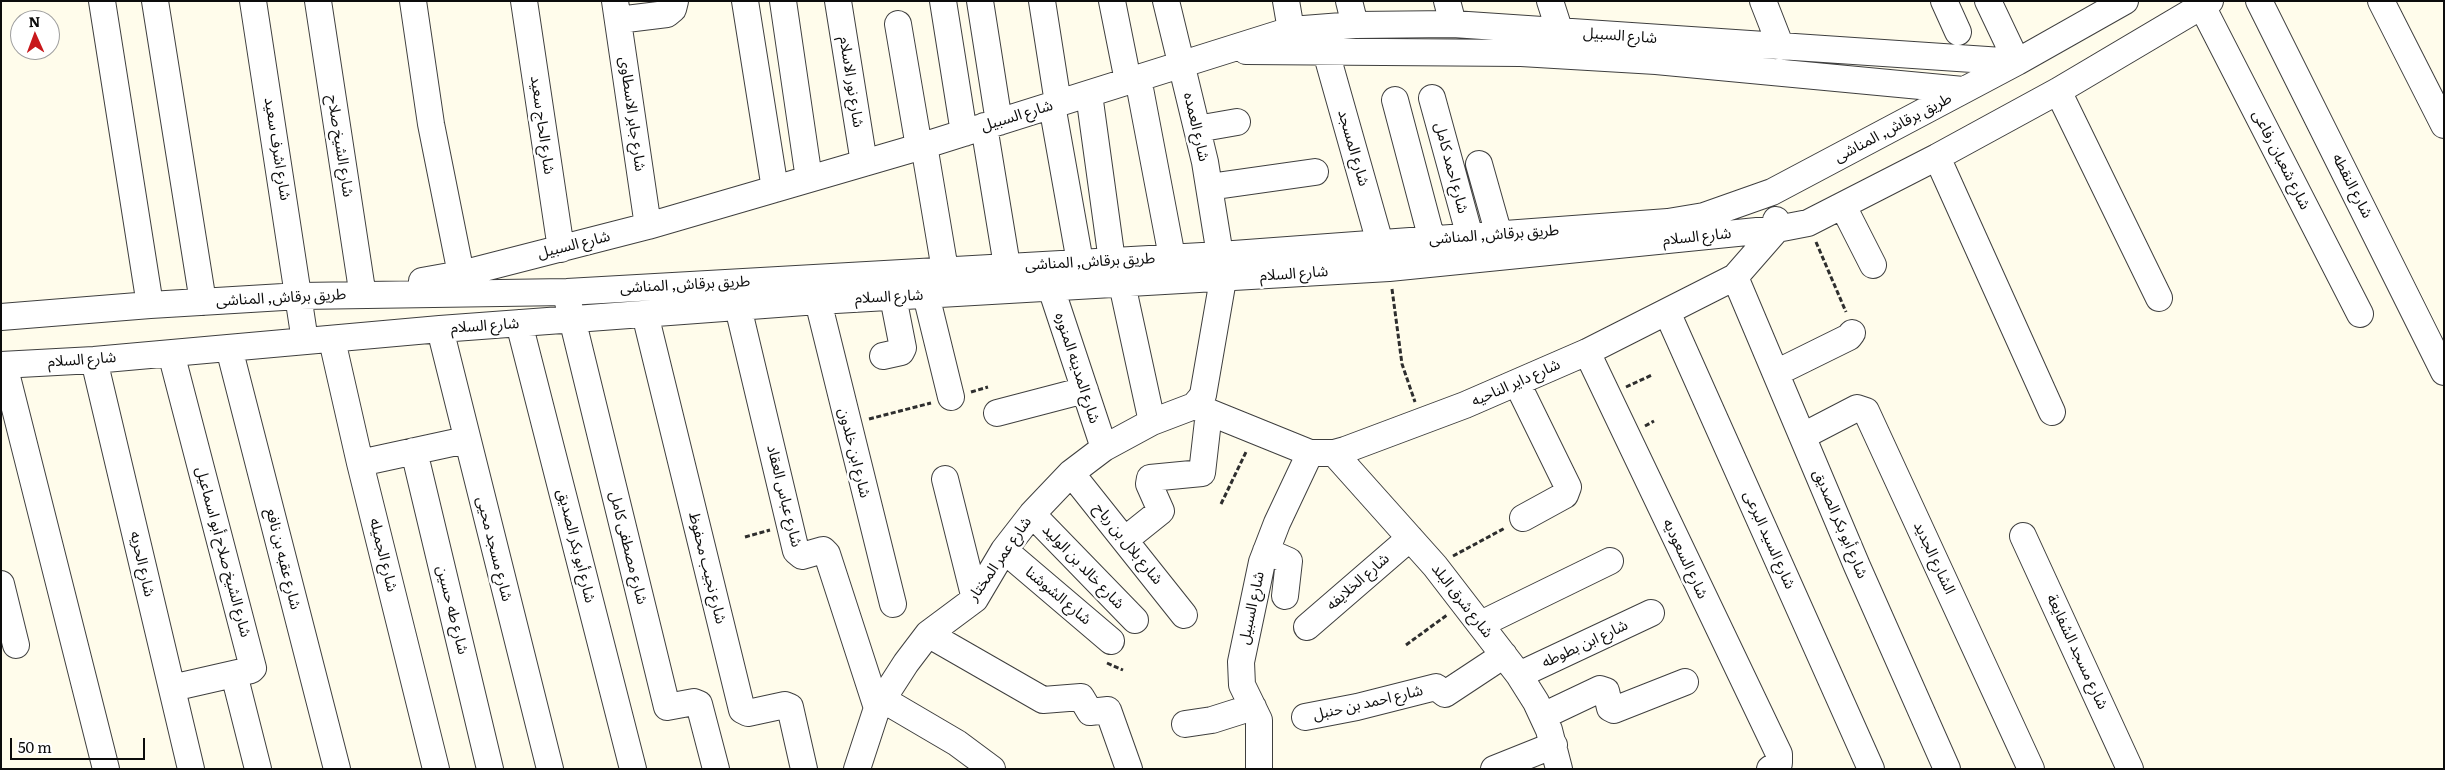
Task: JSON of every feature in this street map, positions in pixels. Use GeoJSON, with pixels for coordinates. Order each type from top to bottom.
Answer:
{"type":"FeatureCollection","features":[{"type":"Feature","properties":{"kind":"street"},"geometry":{"type":"LineString","coordinates":[[102,1],[150,305]]}},
{"type":"Feature","properties":{"kind":"street"},"geometry":{"type":"LineString","coordinates":[[156,1],[204,302]]}},
{"type":"Feature","properties":{"kind":"street","name":"شارع اشرف سعيد"},"geometry":{"type":"LineString","coordinates":[[254,1],[300,296],[305,341]]}},
{"type":"Feature","properties":{"kind":"street","name":"شارع الشيخ صلاح"},"geometry":{"type":"LineString","coordinates":[[318,1],[362,290]]}},
{"type":"Feature","properties":{"kind":"street"},"geometry":{"type":"LineString","coordinates":[[413,1],[431,124],[462,274]]}},
{"type":"Feature","properties":{"kind":"street","name":"شارع الحاج سعيد"},"geometry":{"type":"LineString","coordinates":[[524,1],[561,248]]}},
{"type":"Feature","properties":{"kind":"street"},"geometry":{"type":"LineString","coordinates":[[616,10],[666,14],[673,9],[676,1]]}},
{"type":"Feature","properties":{"kind":"street"},"geometry":{"type":"LineString","coordinates":[[746,1],[775,189]]}},
{"type":"Feature","properties":{"kind":"street"},"geometry":{"type":"LineString","coordinates":[[783,1],[809,179]]}},
{"type":"Feature","properties":{"kind":"street","name":"شارع نور الاسلام"},"geometry":{"type":"LineString","coordinates":[[838,1],[864,163]]}},
{"type":"Feature","properties":{"kind":"street"},"geometry":{"type":"LineString","coordinates":[[943,1],[983,127],[1009,278]]}},
{"type":"Feature","properties":{"kind":"street"},"geometry":{"type":"LineString","coordinates":[[980,1],[983,127]]}},
{"type":"Feature","properties":{"kind":"street"},"geometry":{"type":"LineString","coordinates":[[1042,1],[1055,104],[1080,262]]}},
{"type":"Feature","properties":{"kind":"street"},"geometry":{"type":"LineString","coordinates":[[1112,1],[1133,80],[1172,257]]}},
{"type":"Feature","properties":{"kind":"street","name":"شارع العمده"},"geometry":{"type":"LineString","coordinates":[[1166,1],[1197,129],[1223,263]]}},
{"type":"Feature","properties":{"kind":"street"},"geometry":{"type":"LineString","coordinates":[[1286,1],[1291,30]]}},
{"type":"Feature","properties":{"kind":"street"},"geometry":{"type":"LineString","coordinates":[[1550,1],[1560,32]]}},
{"type":"Feature","properties":{"kind":"street"},"geometry":{"type":"LineString","coordinates":[[1763,1],[1781,47]]}},
{"type":"Feature","properties":{"kind":"street"},"geometry":{"type":"LineString","coordinates":[[1944,1],[1958,32]]}},
{"type":"Feature","properties":{"kind":"street"},"geometry":{"type":"LineString","coordinates":[[1988,1],[2017,62]]}},
{"type":"Feature","properties":{"kind":"street","name":"شارع النقطه"},"geometry":{"type":"LineString","coordinates":[[2259,1],[2444,372]]}},
{"type":"Feature","properties":{"kind":"street"},"geometry":{"type":"LineString","coordinates":[[2381,1],[2444,125]]}},
{"type":"Feature","properties":{"kind":"street","name":"طريق برقاش, المناشى"},"geometry":{"type":"LineString","coordinates":[[1,317],[150,305],[300,296],[566,292],[945,270],[1009,278],[1080,262],[1172,257],[1223,263],[1380,243],[1668,222],[1712,213],[1772,192],[2017,62],[2124,2]]}},
{"type":"Feature","properties":{"kind":"street"},"geometry":{"type":"LineString","coordinates":[[1772,192],[1777,230],[1808,223],[1937,157],[2058,91],[2206,4]]}},
{"type":"Feature","properties":{"kind":"street","name":"شارع شعبان رفاعى"},"geometry":{"type":"LineString","coordinates":[[2206,4],[2360,314]]}},
{"type":"Feature","properties":{"kind":"street","name":"شارع جابر الاسطاوى"},"geometry":{"type":"LineString","coordinates":[[616,10],[648,226]]}},
{"type":"Feature","properties":{"kind":"street","name":"شارع السبيل"},"geometry":{"type":"LineString","coordinates":[[335,295],[462,274],[648,226],[922,146],[1291,30],[1352,13],[1450,13],[1560,32],[2017,62]]}},
{"type":"Feature","properties":{"kind":"street"},"geometry":{"type":"LineString","coordinates":[[898,24],[945,270]]}},
{"type":"Feature","properties":{"kind":"street","name":"شارع السبيل"},"geometry":{"type":"LineString","coordinates":[[1226,51],[1473,52],[1656,61],[1963,90]]}},
{"type":"Feature","properties":{"kind":"street","name":"شارع المسجد"},"geometry":{"type":"LineString","coordinates":[[1326,52],[1380,243]]}},
{"type":"Feature","properties":{"kind":"street"},"geometry":{"type":"LineString","coordinates":[[2058,91],[2159,298]]}},
{"type":"Feature","properties":{"kind":"street"},"geometry":{"type":"LineString","coordinates":[[1089,94],[1112,260]]}},
{"type":"Feature","properties":{"kind":"street","name":"شارع احمد كامل"},"geometry":{"type":"LineString","coordinates":[[1432,98],[1470,237]]}},
{"type":"Feature","properties":{"kind":"street"},"geometry":{"type":"LineString","coordinates":[[1395,100],[1432,240]]}},
{"type":"Feature","properties":{"kind":"street"},"geometry":{"type":"LineString","coordinates":[[1197,129],[1237,122]]}},
{"type":"Feature","properties":{"kind":"street"},"geometry":{"type":"LineString","coordinates":[[1937,157],[2052,412]]}},
{"type":"Feature","properties":{"kind":"street"},"geometry":{"type":"LineString","coordinates":[[1479,164],[1499,235]]}},
{"type":"Feature","properties":{"kind":"street"},"geometry":{"type":"LineString","coordinates":[[1209,187],[1315,172]]}},
{"type":"Feature","properties":{"kind":"street"},"geometry":{"type":"LineString","coordinates":[[1843,206],[1873,265]]}},
{"type":"Feature","properties":{"kind":"street","name":"شارع السلام"},"geometry":{"type":"LineString","coordinates":[[3,365],[171,354],[571,318],[926,295],[1009,278],[1051,288],[1122,284],[1223,263],[1389,268],[1777,230]]}},
{"type":"Feature","properties":{"kind":"street","name":"شارع داير الناحيه"},"geometry":{"type":"LineString","coordinates":[[1322,453],[1422,422],[1587,352],[1735,277],[1777,230]]}},
{"type":"Feature","properties":{"kind":"street"},"geometry":{"type":"LineString","coordinates":[[1126,540],[1161,511],[1149,484],[1150,478],[1202,473],[1201,409],[1223,263]]}},
{"type":"Feature","properties":{"kind":"street","name":"شارع أبو بكر الصديق"},"geometry":{"type":"LineString","coordinates":[[1735,277],[1857,566],[1947,769]]}},
{"type":"Feature","properties":{"kind":"street"},"geometry":{"type":"LineString","coordinates":[[1122,284],[1152,422]]}},
{"type":"Feature","properties":{"kind":"street","name":"شارع المدينه المنوره"},"geometry":{"type":"LineString","coordinates":[[1051,288],[1104,448]]}},
{"type":"Feature","properties":{"kind":"street","name":"شارع مصطفى كامل"},"geometry":{"type":"LineString","coordinates":[[566,292],[667,706],[672,708],[694,702],[699,704],[716,769]]}},
{"type":"Feature","properties":{"kind":"street"},"geometry":{"type":"LineString","coordinates":[[926,295],[951,398]]}},
{"type":"Feature","properties":{"kind":"street"},"geometry":{"type":"LineString","coordinates":[[883,356],[901,352],[903,348],[893,297]]}},
{"type":"Feature","properties":{"kind":"street","name":"شارع ابن خلدون"},"geometry":{"type":"LineString","coordinates":[[818,301],[847,426],[893,604]]}},
{"type":"Feature","properties":{"kind":"street","name":"شارع عباس العقاد"},"geometry":{"type":"LineString","coordinates":[[738,307],[796,551],[802,556],[823,550],[827,553],[880,704]]}},
{"type":"Feature","properties":{"kind":"street","name":"شارع السيد البرعى"},"geometry":{"type":"LineString","coordinates":[[1667,312],[1871,769]]}},
{"type":"Feature","properties":{"kind":"street","name":"شارع نجيب محفوظ"},"geometry":{"type":"LineString","coordinates":[[645,314],[742,710],[746,713],[785,705],[790,708],[804,769]]}},
{"type":"Feature","properties":{"kind":"street","name":"شارع أبو بكر الصديق"},"geometry":{"type":"LineString","coordinates":[[519,323],[633,769]]}},
{"type":"Feature","properties":{"kind":"street","name":"شارع مسجد محيى"},"geometry":{"type":"LineString","coordinates":[[440,329],[466,440],[550,769]]}},
{"type":"Feature","properties":{"kind":"street"},"geometry":{"type":"LineString","coordinates":[[1776,372],[1849,337],[1852,333]]}},
{"type":"Feature","properties":{"kind":"street","name":"شارع الجميله"},"geometry":{"type":"LineString","coordinates":[[332,340],[360,463],[436,769]]}},
{"type":"Feature","properties":{"kind":"street","name":"شارع عقبه بن نافع"},"geometry":{"type":"LineString","coordinates":[[229,348],[337,769]]}},
{"type":"Feature","properties":{"kind":"street","name":"شارع السعوديه"},"geometry":{"type":"LineString","coordinates":[[1587,352],[1779,754],[1780,760],[1773,767]]}},
{"type":"Feature","properties":{"kind":"street","name":"شارع الشيخ صلاح أبو اسماعيل"},"geometry":{"type":"LineString","coordinates":[[171,354],[253,668],[252,670],[172,688]]}},
{"type":"Feature","properties":{"kind":"street","name":"شارع الحريه"},"geometry":{"type":"LineString","coordinates":[[94,360],[191,769]]}},
{"type":"Feature","properties":{"kind":"street"},"geometry":{"type":"LineString","coordinates":[[3,365],[106,769]]}},
{"type":"Feature","properties":{"kind":"street"},"geometry":{"type":"LineString","coordinates":[[1517,382],[1568,487],[1565,495],[1522,518]]}},
{"type":"Feature","properties":{"kind":"street"},"geometry":{"type":"LineString","coordinates":[[997,413],[1085,390]]}},
{"type":"Feature","properties":{"kind":"street","name":"الشارع الجديد"},"geometry":{"type":"LineString","coordinates":[[1803,436],[1857,408],[1866,411],[2031,769]]}},
{"type":"Feature","properties":{"kind":"street"},"geometry":{"type":"LineString","coordinates":[[1201,409],[1256,432],[1322,453]]}},
{"type":"Feature","properties":{"kind":"street","name":"شارع عمر المختار"},"geometry":{"type":"LineString","coordinates":[[857,769],[880,704],[928,634],[975,600],[1004,550],[1032,514],[1071,473],[1104,448],[1152,422],[1201,409]]}},
{"type":"Feature","properties":{"kind":"street"},"geometry":{"type":"LineString","coordinates":[[360,463],[466,440]]}},
{"type":"Feature","properties":{"kind":"street","name":"شارع طه حسين"},"geometry":{"type":"LineString","coordinates":[[414,451],[490,769]]}},
{"type":"Feature","properties":{"kind":"street","name":"شارع السبيل"},"geometry":{"type":"LineString","coordinates":[[1260,769],[1260,731],[1253,707],[1244,691],[1240,672],[1256,584],[1266,551],[1322,453]]}},
{"type":"Feature","properties":{"kind":"street","name":"شارع شرق البلد"},"geometry":{"type":"LineString","coordinates":[[1322,453],[1410,538],[1464,602],[1512,665],[1543,716],[1557,757]]}},
{"type":"Feature","properties":{"kind":"street","name":"شارع بلال بن رباح"},"geometry":{"type":"LineString","coordinates":[[1071,473],[1184,615]]}},
{"type":"Feature","properties":{"kind":"street"},"geometry":{"type":"LineString","coordinates":[[945,479],[975,600]]}},
{"type":"Feature","properties":{"kind":"street","name":"شارع خالد بن الوليد"},"geometry":{"type":"LineString","coordinates":[[1032,514],[1135,620]]}},
{"type":"Feature","properties":{"kind":"street","name":"شارع مسجد الشفايعة"},"geometry":{"type":"LineString","coordinates":[[2023,536],[2130,769]]}},
{"type":"Feature","properties":{"kind":"street","name":"شارع الخلايفه"},"geometry":{"type":"LineString","coordinates":[[1307,627],[1410,538]]}},
{"type":"Feature","properties":{"kind":"street","name":"شارع الشوشنا"},"geometry":{"type":"LineString","coordinates":[[1004,550],[1111,641]]}},
{"type":"Feature","properties":{"kind":"street"},"geometry":{"type":"LineString","coordinates":[[1266,551],[1288,561],[1285,596]]}},
{"type":"Feature","properties":{"kind":"street"},"geometry":{"type":"LineString","coordinates":[[1481,624],[1610,561]]}},
{"type":"Feature","properties":{"kind":"street"},"geometry":{"type":"LineString","coordinates":[[1,584],[16,645]]}},
{"type":"Feature","properties":{"kind":"street","name":"شارع ابن بطوطه"},"geometry":{"type":"LineString","coordinates":[[1512,665],[1651,613]]}},
{"type":"Feature","properties":{"kind":"street"},"geometry":{"type":"LineString","coordinates":[[928,634],[1043,700],[1081,697],[1091,712],[1107,710],[1110,712],[1129,769]]}},
{"type":"Feature","properties":{"kind":"street","name":"شارع احمد بن حنبل"},"geometry":{"type":"LineString","coordinates":[[1305,717],[1357,707],[1436,687],[1445,694],[1512,665]]}},
{"type":"Feature","properties":{"kind":"street"},"geometry":{"type":"LineString","coordinates":[[234,674],[258,769]]}},
{"type":"Feature","properties":{"kind":"street"},"geometry":{"type":"LineString","coordinates":[[1543,716],[1600,689],[1606,691],[1610,708],[1614,710],[1685,682]]}},
{"type":"Feature","properties":{"kind":"street"},"geometry":{"type":"LineString","coordinates":[[880,704],[957,744],[992,769]]}},
{"type":"Feature","properties":{"kind":"street"},"geometry":{"type":"LineString","coordinates":[[1184,724],[1208,721],[1253,707]]}},
{"type":"Feature","properties":{"kind":"street"},"geometry":{"type":"LineString","coordinates":[[1494,769],[1557,757]]}},
{"type":"Feature","properties":{"kind":"path"},"geometry":{"type":"LineString","coordinates":[[1808,223],[1852,327],[1852,333]]}},
{"type":"Feature","properties":{"kind":"path"},"geometry":{"type":"LineString","coordinates":[[1389,268],[1402,364],[1422,422]]}},
{"type":"Feature","properties":{"kind":"path"},"geometry":{"type":"LineString","coordinates":[[1608,396],[1652,375]]}},
{"type":"Feature","properties":{"kind":"path"},"geometry":{"type":"LineString","coordinates":[[847,426],[988,387]]}},
{"type":"Feature","properties":{"kind":"path"},"geometry":{"type":"LineString","coordinates":[[1222,504],[1256,432]]}},
{"type":"Feature","properties":{"kind":"path"},"geometry":{"type":"LineString","coordinates":[[1435,566],[1522,518]]}},
{"type":"Feature","properties":{"kind":"path"},"geometry":{"type":"LineString","coordinates":[[1406,645],[1464,602]]}}]}
